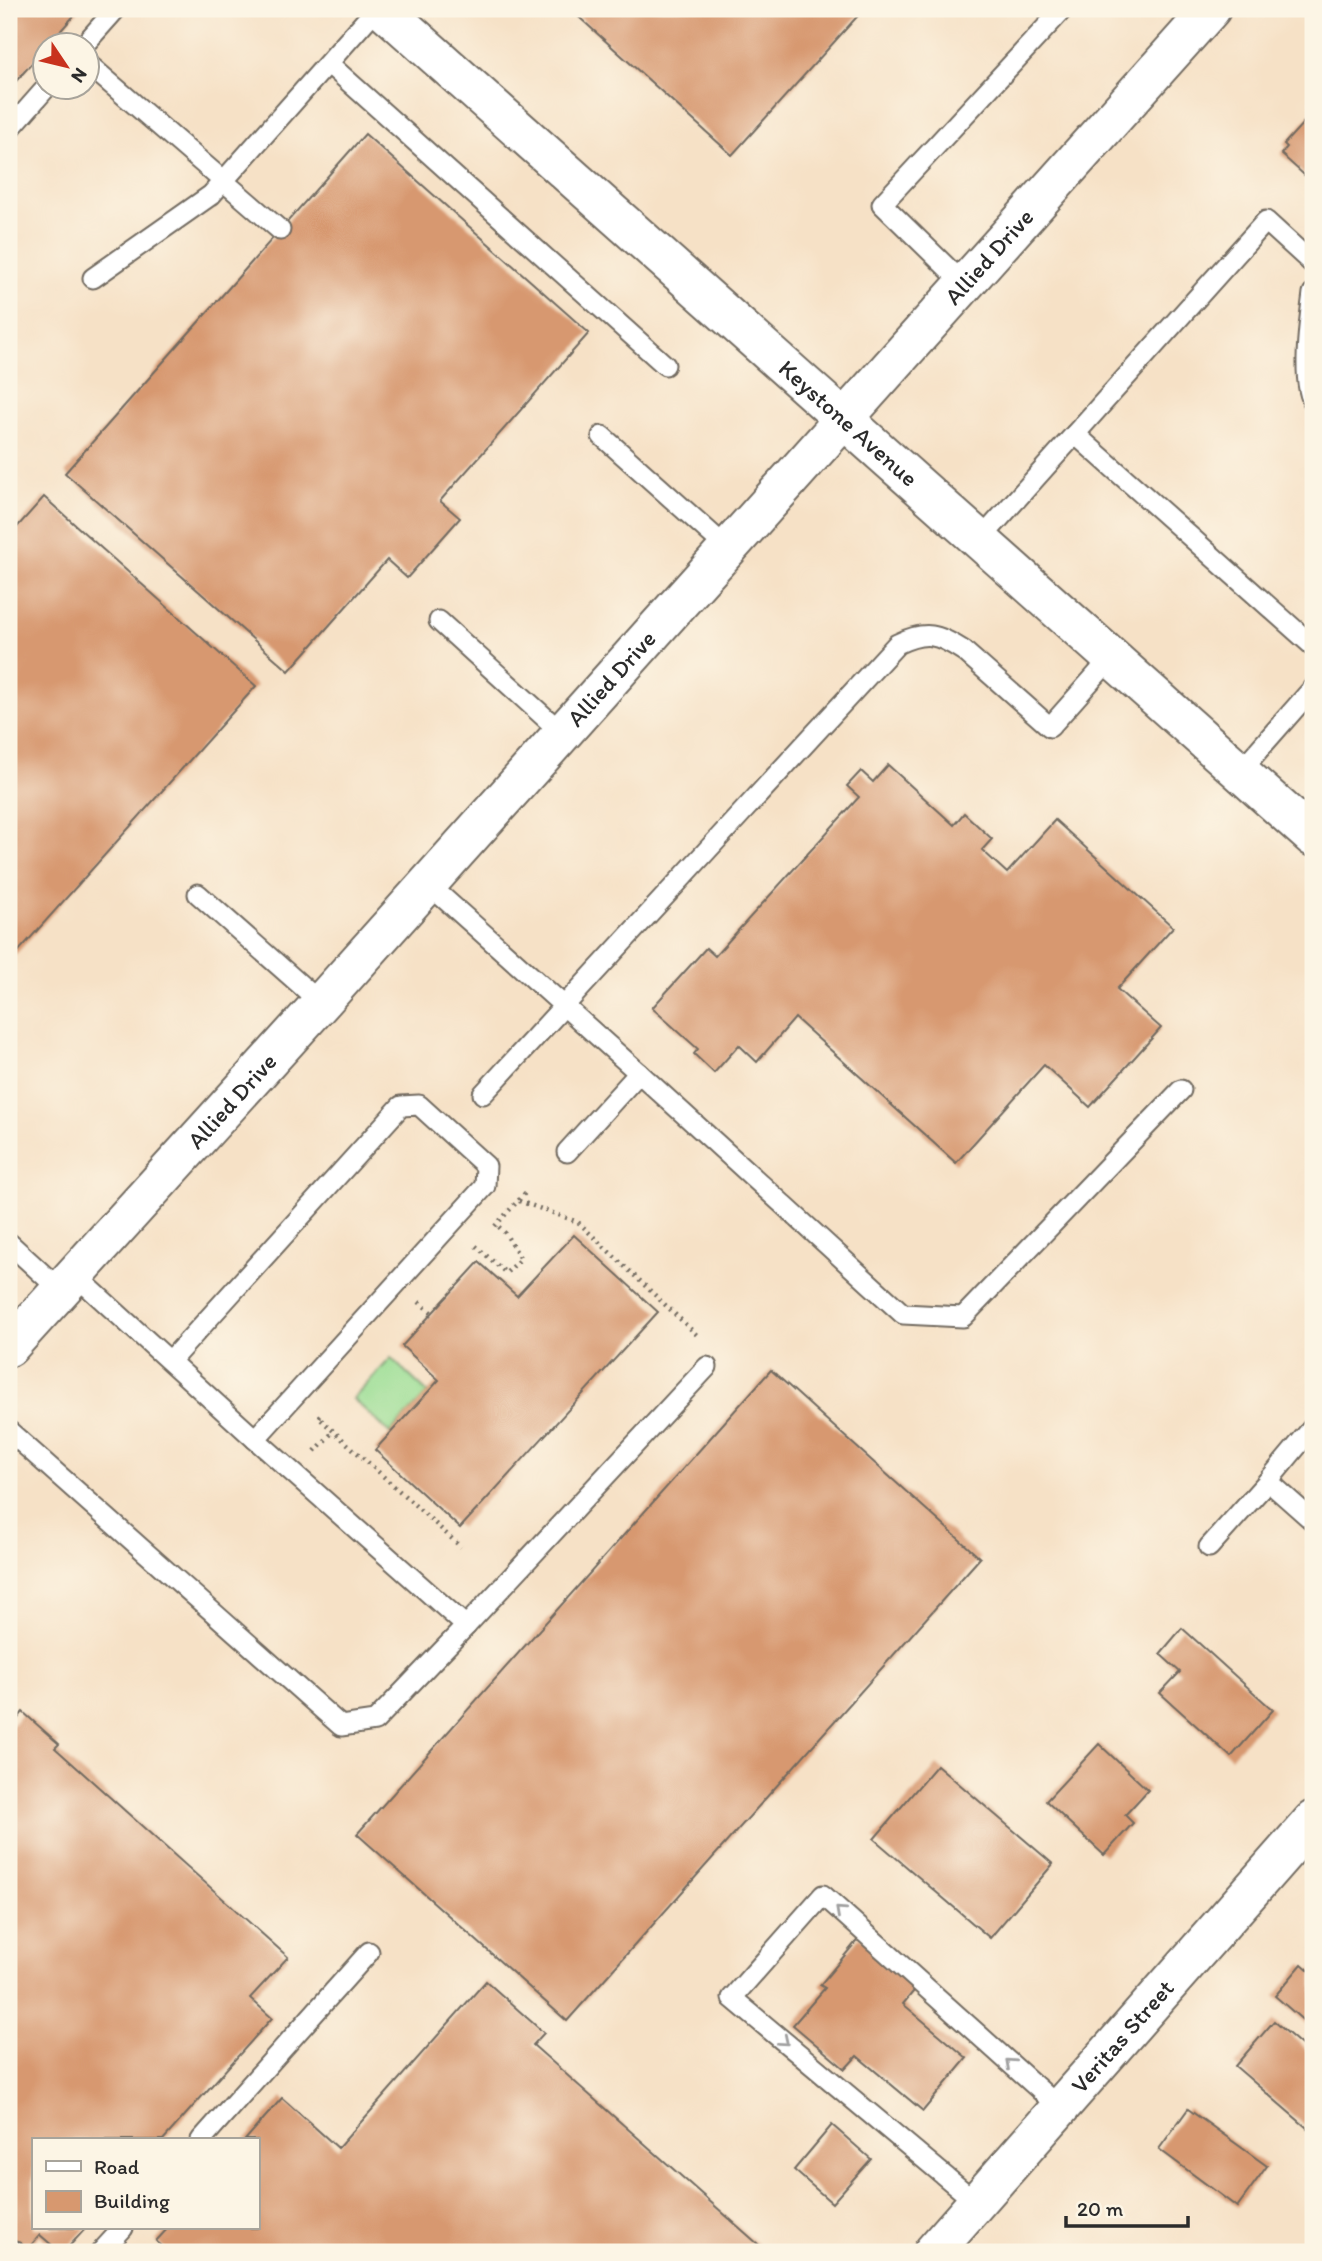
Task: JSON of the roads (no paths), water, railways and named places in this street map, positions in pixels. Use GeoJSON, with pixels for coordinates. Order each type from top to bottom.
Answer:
{"type":"FeatureCollection","features":[{"type":"Feature","properties":{"kind":"street","name":"Keystone Avenue"},"geometry":{"type":"LineString","coordinates":[[383,9],[1313,837]]}},
{"type":"Feature","properties":{"kind":"street","name":"Allied Drive"},"geometry":{"type":"LineString","coordinates":[[9,1347],[1212,9]]}},
{"type":"Feature","properties":{"kind":"street","name":"Veritas Street"},"geometry":{"type":"LineString","coordinates":[[933,2252],[1313,1820]]}},
{"type":"Feature","properties":{"kind":"lane"},"geometry":{"type":"LineString","coordinates":[[95,32],[116,9]]}},
{"type":"Feature","properties":{"kind":"lane"},"geometry":{"type":"LineString","coordinates":[[93,278],[211,195],[376,9]]}},
{"type":"Feature","properties":{"kind":"lane"},"geometry":{"type":"LineString","coordinates":[[964,284],[882,204],[1063,9]]}},
{"type":"Feature","properties":{"kind":"lane"},"geometry":{"type":"LineString","coordinates":[[328,64],[665,365]]}},
{"type":"Feature","properties":{"kind":"lane"},"geometry":{"type":"LineString","coordinates":[[102,76],[281,230]]}},
{"type":"Feature","properties":{"kind":"lane"},"geometry":{"type":"LineString","coordinates":[[9,130],[34,102]]}},
{"type":"Feature","properties":{"kind":"lane"},"geometry":{"type":"LineString","coordinates":[[980,540],[1266,221],[1313,264]]}},
{"type":"Feature","properties":{"kind":"lane"},"geometry":{"type":"LineString","coordinates":[[1313,293],[1308,363],[1309,393],[1313,401]]}},
{"type":"Feature","properties":{"kind":"lane"},"geometry":{"type":"LineString","coordinates":[[1075,434],[1313,646]]}},
{"type":"Feature","properties":{"kind":"lane"},"geometry":{"type":"LineString","coordinates":[[602,436],[727,548]]}},
{"type":"Feature","properties":{"kind":"lane"},"geometry":{"type":"LineString","coordinates":[[439,621],[562,733]]}},
{"type":"Feature","properties":{"kind":"lane"},"geometry":{"type":"LineString","coordinates":[[484,1094],[897,644],[913,636],[931,634],[949,641],[964,651],[1050,727],[1112,657]]}},
{"type":"Feature","properties":{"kind":"lane"},"geometry":{"type":"LineString","coordinates":[[1240,771],[1313,688]]}},
{"type":"Feature","properties":{"kind":"lane"},"geometry":{"type":"LineString","coordinates":[[428,884],[903,1314],[962,1317],[1181,1090]]}},
{"type":"Feature","properties":{"kind":"lane"},"geometry":{"type":"LineString","coordinates":[[198,894],[321,1003]]}},
{"type":"Feature","properties":{"kind":"lane"},"geometry":{"type":"LineString","coordinates":[[568,1152],[639,1073]]}},
{"type":"Feature","properties":{"kind":"lane"},"geometry":{"type":"LineString","coordinates":[[170,1361],[401,1106],[419,1105],[486,1166],[485,1186],[255,1439]]}},
{"type":"Feature","properties":{"kind":"lane"},"geometry":{"type":"LineString","coordinates":[[9,1243],[67,1282],[170,1361],[466,1626]]}},
{"type":"Feature","properties":{"kind":"lane"},"geometry":{"type":"LineString","coordinates":[[9,1431],[341,1726],[375,1721],[707,1367]]}},
{"type":"Feature","properties":{"kind":"lane"},"geometry":{"type":"LineString","coordinates":[[1209,1547],[1313,1427]]}},
{"type":"Feature","properties":{"kind":"lane"},"geometry":{"type":"LineString","coordinates":[[1268,1481],[1313,1521]]}},
{"type":"Feature","properties":{"kind":"lane"},"geometry":{"type":"LineString","coordinates":[[977,2203],[732,1998],[823,1895],[1060,2108]]}},
{"type":"Feature","properties":{"kind":"lane"},"geometry":{"type":"LineString","coordinates":[[203,2138],[369,1952]]}},
{"type":"Feature","properties":{"kind":"lane"},"geometry":{"type":"LineString","coordinates":[[101,2252],[121,2230]]}},
{"type":"Feature","properties":{"kind":"lane"},"geometry":{"type":"LineString","coordinates":[[9,2251],[15,2252]]}}]}
